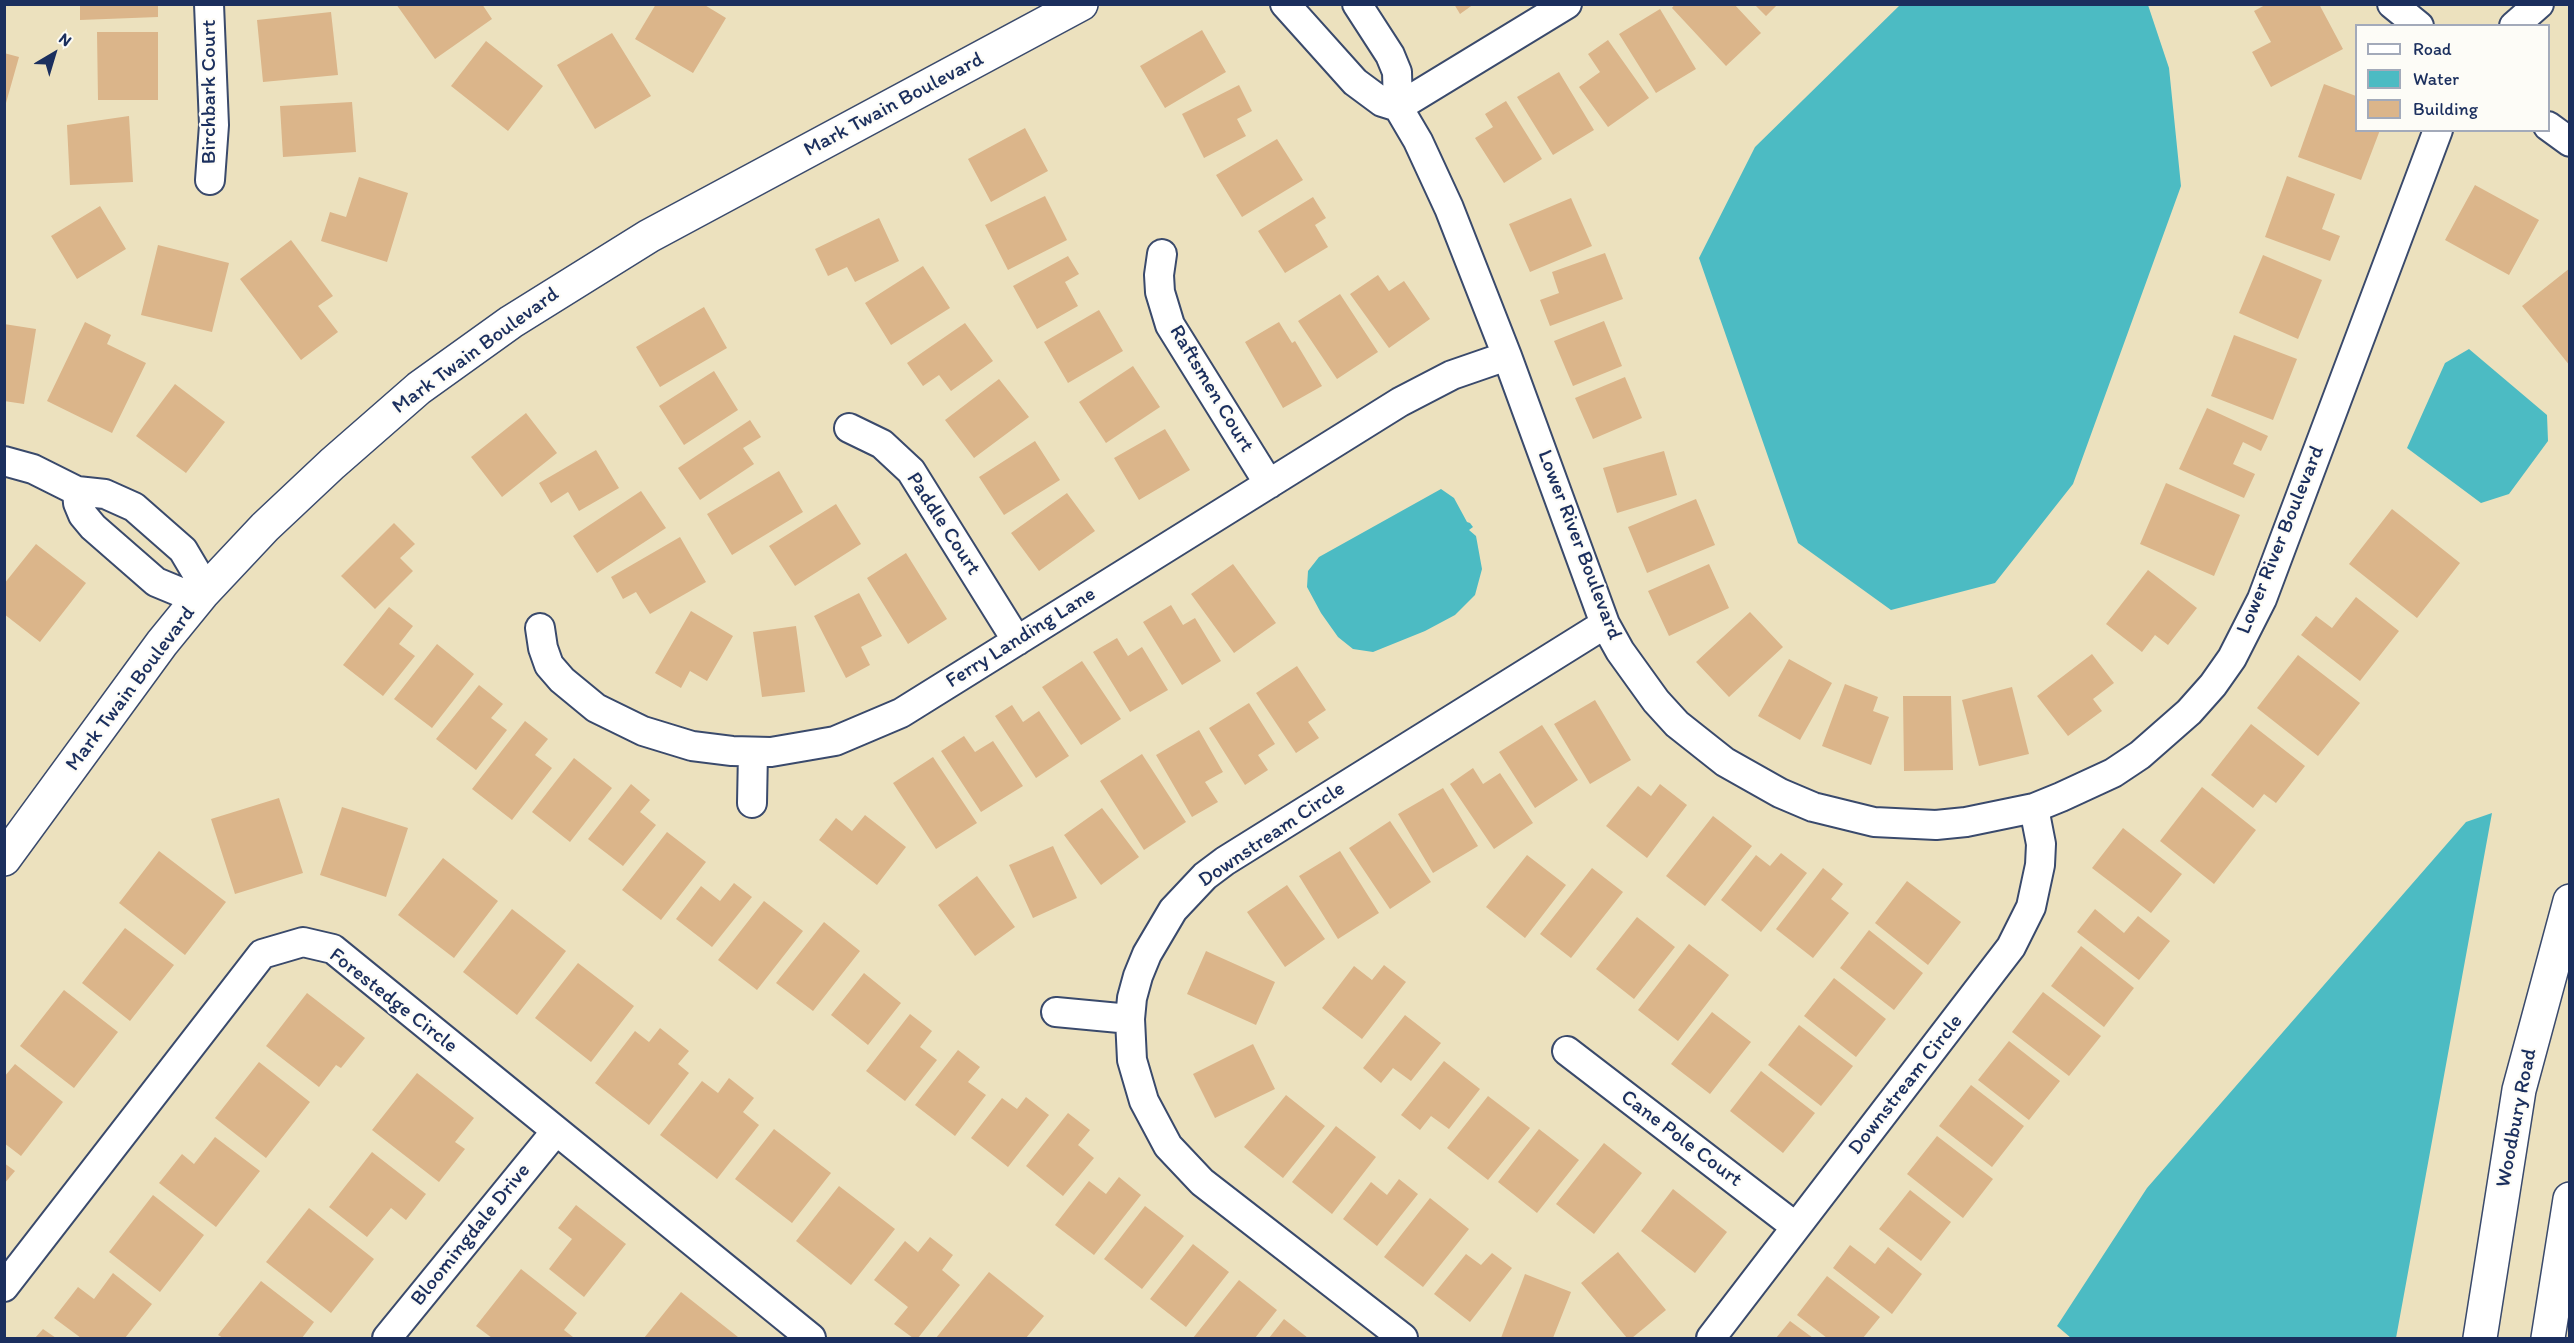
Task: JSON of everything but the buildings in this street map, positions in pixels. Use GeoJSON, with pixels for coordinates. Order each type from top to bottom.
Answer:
{"type":"FeatureCollection","features":[{"type":"Feature","properties":{"kind":"street","name":"Birchbark Court"},"geometry":{"type":"LineString","coordinates":[[209,4],[214,125],[210,180]]}},
{"type":"Feature","properties":{"kind":"street","name":"Mark Twain Boulevard"},"geometry":{"type":"LineString","coordinates":[[4,859],[162,643],[202,594],[265,527],[419,388],[519,316],[649,236],[1081,4]]}},
{"type":"Feature","properties":{"kind":"street"},"geometry":{"type":"LineString","coordinates":[[1285,4],[1355,82],[1382,102],[1398,107],[1567,4]]}},
{"type":"Feature","properties":{"kind":"street","name":"Lower River Boulevard"},"geometry":{"type":"LineString","coordinates":[[1357,4],[1397,72],[1398,107],[1434,172],[1507,356],[1605,624],[1638,678],[1677,724],[1725,762],[1780,793],[1813,807],[1903,825],[1966,822],[2034,808],[2087,786],[2140,755],[2189,712],[2213,685],[2232,658],[2262,599],[2437,132]]}},
{"type":"Feature","properties":{"kind":"street"},"geometry":{"type":"LineString","coordinates":[[2392,4],[2417,24]]}},
{"type":"Feature","properties":{"kind":"street"},"geometry":{"type":"LineString","coordinates":[[2516,24],[2539,4]]}},
{"type":"Feature","properties":{"kind":"street"},"geometry":{"type":"LineString","coordinates":[[2550,127],[2570,142]]}},
{"type":"Feature","properties":{"kind":"street","name":"Raftsmen Court"},"geometry":{"type":"LineString","coordinates":[[1162,254],[1159,275],[1160,292],[1170,325],[1269,484]]}},
{"type":"Feature","properties":{"kind":"street","name":"Ferry Landing Lane"},"geometry":{"type":"LineString","coordinates":[[540,628],[543,648],[549,665],[578,695],[596,708],[643,731],[716,750],[753,752],[835,741],[880,724],[901,713],[1417,393],[1452,375],[1507,356]]}},
{"type":"Feature","properties":{"kind":"street","name":"Paddle Court"},"geometry":{"type":"LineString","coordinates":[[849,428],[882,444],[911,471],[1017,641]]}},
{"type":"Feature","properties":{"kind":"street"},"geometry":{"type":"LineString","coordinates":[[4,461],[33,469],[77,491],[105,494],[134,507],[183,550],[199,577],[202,594],[185,594],[156,582],[93,527],[83,515],[77,491]]}},
{"type":"Feature","properties":{"kind":"street","name":"Downstream Circle"},"geometry":{"type":"LineString","coordinates":[[1402,1338],[1202,1182],[1168,1146],[1144,1101],[1132,1060],[1130,1019],[1132,998],[1147,954],[1173,910],[1205,876],[1225,861],[1605,624]]}},
{"type":"Feature","properties":{"kind":"street"},"geometry":{"type":"LineString","coordinates":[[752,803],[753,752]]}},
{"type":"Feature","properties":{"kind":"street","name":"Downstream Circle"},"geometry":{"type":"LineString","coordinates":[[1711,1338],[1998,965],[2023,928],[2031,907],[2040,865],[2041,844],[2034,808]]}},
{"type":"Feature","properties":{"kind":"street","name":"Woodbury Road"},"geometry":{"type":"LineString","coordinates":[[2480,1338],[2519,1090],[2570,901]]}},
{"type":"Feature","properties":{"kind":"street","name":"Forestedge Circle"},"geometry":{"type":"LineString","coordinates":[[4,1287],[262,954],[303,942],[333,949],[811,1338]]}},
{"type":"Feature","properties":{"kind":"street"},"geometry":{"type":"LineString","coordinates":[[1056,1012],[1130,1019]]}},
{"type":"Feature","properties":{"kind":"street","name":"Cane Pole Court"},"geometry":{"type":"LineString","coordinates":[[1566,1051],[1796,1227]]}},
{"type":"Feature","properties":{"kind":"street","name":"Bloomingdale Drive"},"geometry":{"type":"LineString","coordinates":[[387,1338],[556,1131]]}},
{"type":"Feature","properties":{"kind":"street"},"geometry":{"type":"LineString","coordinates":[[2548,1338],[2570,1199]]}},
{"type":"Feature","properties":{"kind":"water"},"geometry":{"type":"Polygon","coordinates":[[[1900,5],[2148,5],[2169,68],[2181,186],[2073,484],[1995,583],[1891,610],[1798,543],[1699,258],[1755,147],[1900,5]]]}},
{"type":"Feature","properties":{"kind":"water"},"geometry":{"type":"Polygon","coordinates":[[[2469,349],[2547,415],[2548,441],[2509,494],[2481,503],[2407,448],[2445,363],[2469,349]]]}},
{"type":"Feature","properties":{"kind":"water"},"geometry":{"type":"Polygon","coordinates":[[[1441,489],[1454,498],[1467,522],[1473,527],[1469,530],[1476,536],[1482,569],[1475,595],[1455,615],[1425,631],[1373,652],[1353,649],[1338,637],[1321,613],[1307,587],[1308,571],[1319,557],[1441,489]]]}},
{"type":"Feature","properties":{"kind":"water"},"geometry":{"type":"Polygon","coordinates":[[[2492,813],[2396,1338],[2071,1338],[2057,1326],[2147,1188],[2466,822],[2492,813]]]}}]}
